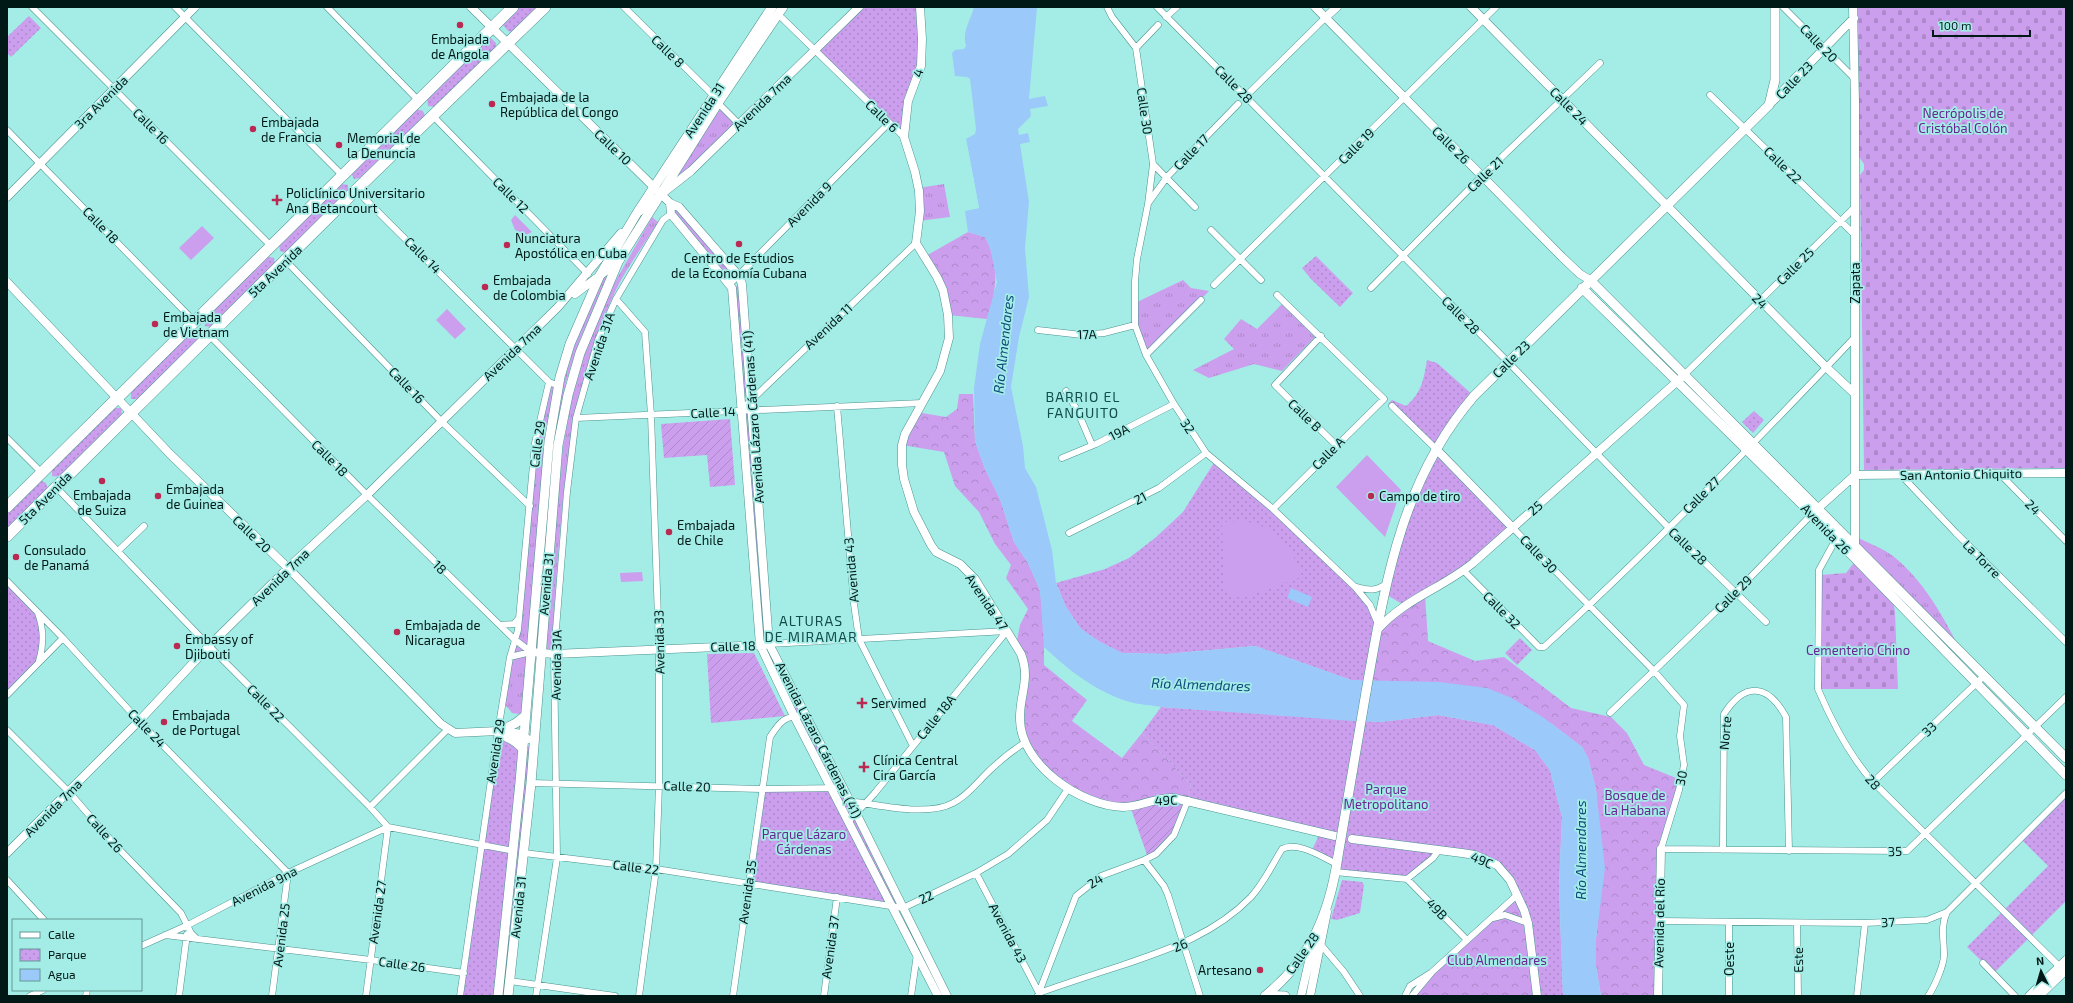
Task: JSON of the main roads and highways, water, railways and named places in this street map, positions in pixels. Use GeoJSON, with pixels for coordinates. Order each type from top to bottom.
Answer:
{"type":"FeatureCollection","features":[{"type":"Feature","properties":{"kind":"highway","name":"5ta Avenida"},"geometry":{"type":"LineString","coordinates":[[7,507],[513,7]]}},
{"type":"Feature","properties":{"kind":"highway","name":"5ta Avenida"},"geometry":{"type":"LineString","coordinates":[[7,536],[356,190],[545,7]]}},
{"type":"Feature","properties":{"kind":"main road","name":"3ra Avenida"},"geometry":{"type":"LineString","coordinates":[[7,197],[195,7]]}},
{"type":"Feature","properties":{"kind":"main road","name":"Calle 10"},"geometry":{"type":"LineString","coordinates":[[471,7],[491,29],[670,203],[679,207],[739,276]]}},
{"type":"Feature","properties":{"kind":"main road","name":"Avenida 31"},"geometry":{"type":"LineString","coordinates":[[508,996],[531,783],[540,653],[558,445],[568,395],[580,353],[618,262],[662,194],[771,7]]}},
{"type":"Feature","properties":{"kind":"main road","name":"Avenida 31"},"geometry":{"type":"LineString","coordinates":[[498,996],[514,851],[548,442],[559,386],[570,344],[600,275],[637,213],[716,99],[741,69],[783,7]]}},
{"type":"Feature","properties":{"kind":"main road"},"geometry":{"type":"LineString","coordinates":[[741,69],[789,7]]}},
{"type":"Feature","properties":{"kind":"main road","name":"Avenida 7ma"},"geometry":{"type":"LineString","coordinates":[[662,194],[691,171],[859,7]]}},
{"type":"Feature","properties":{"kind":"main road","name":"Calle 26"},"geometry":{"type":"LineString","coordinates":[[1315,7],[1580,274],[1590,280]]}},
{"type":"Feature","properties":{"kind":"main road"},"geometry":{"type":"LineString","coordinates":[[1326,17],[1337,7]]}},
{"type":"Feature","properties":{"kind":"main road","name":"Calle 24"},"geometry":{"type":"LineString","coordinates":[[1471,7],[1667,205]]}},
{"type":"Feature","properties":{"kind":"main road","name":"Calle 23"},"geometry":{"type":"LineString","coordinates":[[1769,105],[1775,80],[1776,7]]}},
{"type":"Feature","properties":{"kind":"main road","name":"Zapata"},"geometry":{"type":"LineString","coordinates":[[1853,7],[1855,80],[1856,560]]}},
{"type":"Feature","properties":{"kind":"main road","name":"4"},"geometry":{"type":"LineString","coordinates":[[904,137],[908,101],[921,66],[922,39],[919,8]]}},
{"type":"Feature","properties":{"kind":"main road","name":"Calle 23"},"geometry":{"type":"LineString","coordinates":[[1337,864],[1373,649],[1395,547],[1407,509],[1436,449],[1462,409],[1590,280],[1746,129],[1854,18]]}},
{"type":"Feature","properties":{"kind":"main road","name":"Calle 6"},"geometry":{"type":"LineString","coordinates":[[904,137],[915,172],[919,191],[920,211],[916,243]]}},
{"type":"Feature","properties":{"kind":"main road","name":"Avenida 31"},"geometry":{"type":"LineString","coordinates":[[637,213],[662,194]]}},
{"type":"Feature","properties":{"kind":"main road","name":"Avenida Lázaro Cárdenas (41)"},"geometry":{"type":"LineString","coordinates":[[670,203],[672,214],[732,288],[760,645],[794,716],[938,996]]}},
{"type":"Feature","properties":{"kind":"main road","name":"24"},"geometry":{"type":"LineString","coordinates":[[1667,205],[1760,301],[1855,394]]}},
{"type":"Feature","properties":{"kind":"main road","name":"Avenida 7ma"},"geometry":{"type":"LineString","coordinates":[[7,853],[140,721],[209,646],[288,568],[367,495],[558,307],[588,274],[637,213]]}},
{"type":"Feature","properties":{"kind":"main road","name":"Avenida 47"},"geometry":{"type":"LineString","coordinates":[[916,243],[937,277],[947,304],[949,327],[947,350],[940,371],[905,434],[902,444],[902,465],[904,478],[914,512],[936,552],[960,564],[975,579],[1007,631],[1024,663],[1025,686],[1020,720],[1026,742],[1039,765],[1054,779],[1068,788]]}},
{"type":"Feature","properties":{"kind":"main road","name":"Avenida 7ma"},"geometry":{"type":"LineString","coordinates":[[558,307],[618,262]]}},
{"type":"Feature","properties":{"kind":"main road","name":"Avenida Lázaro Cárdenas (41)"},"geometry":{"type":"LineString","coordinates":[[739,276],[742,284],[753,410],[769,644],[850,801],[947,996]]}},
{"type":"Feature","properties":{"kind":"main road","name":"Avenida 26"},"geometry":{"type":"LineString","coordinates":[[1590,280],[1640,332],[1754,443],[1815,511],[1836,539],[2028,734],[2066,775]]}},
{"type":"Feature","properties":{"kind":"main road","name":"Calle 20"},"geometry":{"type":"LineString","coordinates":[[7,282],[118,397],[170,454],[288,568],[448,729],[455,733],[464,734],[498,731]]}},
{"type":"Feature","properties":{"kind":"main road","name":"Avenida 26"},"geometry":{"type":"LineString","coordinates":[[1582,288],[1676,382],[1747,450],[1855,545],[2066,758]]}},
{"type":"Feature","properties":{"kind":"main road"},"geometry":{"type":"LineString","coordinates":[[1621,327],[1640,332]]}},
{"type":"Feature","properties":{"kind":"main road"},"geometry":{"type":"LineString","coordinates":[[1656,361],[1684,375]]}},
{"type":"Feature","properties":{"kind":"main road","name":"25"},"geometry":{"type":"LineString","coordinates":[[1378,627],[1402,606],[1448,581],[1464,570],[1684,375]]}},
{"type":"Feature","properties":{"kind":"main road","name":"Calle 30"},"geometry":{"type":"LineString","coordinates":[[1436,449],[1513,528]]}},
{"type":"Feature","properties":{"kind":"main road","name":"San Antonio Chiquito"},"geometry":{"type":"LineString","coordinates":[[1855,475],[2066,473]]}},
{"type":"Feature","properties":{"kind":"main road","name":"Calle 29"},"geometry":{"type":"LineString","coordinates":[[1815,511],[1855,475]]}},
{"type":"Feature","properties":{"kind":"main road","name":"Calle 18"},"geometry":{"type":"LineString","coordinates":[[531,652],[554,654],[769,644]]}},
{"type":"Feature","properties":{"kind":"main road"},"geometry":{"type":"LineString","coordinates":[[498,731],[516,723],[526,715]]}},
{"type":"Feature","properties":{"kind":"main road"},"geometry":{"type":"LineString","coordinates":[[498,731],[510,732],[524,736],[533,751]]}},
{"type":"Feature","properties":{"kind":"main road"},"geometry":{"type":"LineString","coordinates":[[498,731],[504,737],[517,742],[523,750]]}},
{"type":"Feature","properties":{"kind":"main road","name":"49C"},"geometry":{"type":"LineString","coordinates":[[1068,788],[1096,802],[1115,806],[1136,805],[1168,798],[1188,800],[1335,836]]}},
{"type":"Feature","properties":{"kind":"main road","name":"49C"},"geometry":{"type":"LineString","coordinates":[[1352,839],[1475,855],[1496,865],[1510,880],[1524,910],[1528,923],[1537,996]]}},
{"type":"Feature","properties":{"kind":"main road","name":"Avenida del Río"},"geometry":{"type":"LineString","coordinates":[[1658,996],[1661,849]]}},
{"type":"Feature","properties":{"kind":"main road","name":"Calle 28"},"geometry":{"type":"LineString","coordinates":[[1266,996],[1282,981],[1314,939],[1330,897],[1337,864]]}},
{"type":"Feature","properties":{"kind":"main road"},"geometry":{"type":"LineString","coordinates":[[1310,996],[1322,946],[1330,897]]}},
{"type":"Feature","properties":{"kind":"main road"},"geometry":{"type":"LineString","coordinates":[[1300,996],[1314,939]]}},
{"type":"Feature","properties":{"kind":"main road"},"geometry":{"type":"LineString","coordinates":[[2039,996],[2064,970],[2066,960]]}},
{"type":"Feature","properties":{"kind":"main road"},"geometry":{"type":"LineString","coordinates":[[2029,996],[2064,970]]}},
{"type":"Feature","properties":{"kind":"main road"},"geometry":{"type":"LineString","coordinates":[[1266,996],[1285,996]]}},
{"type":"Feature","properties":{"kind":"water","name":"Río Almendares"},"geometry":{"type":"Polygon","coordinates":[[[974,7],[1037,7],[1029,99],[1045,96],[1048,106],[1030,109],[1031,116],[1018,129],[1019,135],[1028,133],[1030,142],[1020,144],[1029,202],[1025,248],[1029,297],[1019,337],[1011,387],[1023,446],[1025,468],[1036,487],[1052,550],[1056,583],[1066,607],[1081,629],[1100,642],[1122,653],[1167,654],[1255,646],[1351,680],[1439,682],[1487,688],[1512,698],[1544,718],[1582,747],[1588,758],[1596,789],[1605,868],[1596,939],[1596,966],[1601,996],[1563,996],[1559,886],[1562,817],[1550,770],[1535,750],[1493,725],[1438,715],[1380,722],[1353,721],[1161,707],[1134,703],[1118,698],[1095,687],[1073,672],[1044,647],[1040,590],[1028,563],[1014,542],[1000,499],[985,469],[975,441],[974,388],[980,344],[997,282],[990,247],[985,237],[968,232],[965,211],[979,208],[966,139],[975,134],[976,129],[970,79],[967,77],[955,76],[952,53],[955,50],[964,49],[966,46],[966,31],[974,7]]]}},
{"type":"Feature","properties":{"kind":"water"},"geometry":{"type":"Polygon","coordinates":[[[1291,588],[1312,597],[1308,607],[1287,598],[1291,588]]]}},
{"type":"Feature","properties":{"kind":"place","name":"Embajada de Angola"},"geometry":{"type":"Point","coordinates":[460,25]}},
{"type":"Feature","properties":{"kind":"place","name":"Embajada de la República del Congo"},"geometry":{"type":"Point","coordinates":[492,104]}},
{"type":"Feature","properties":{"kind":"place","name":"Embajada de Francia"},"geometry":{"type":"Point","coordinates":[253,129]}},
{"type":"Feature","properties":{"kind":"place","name":"Memorial de la Denuncia"},"geometry":{"type":"Point","coordinates":[339,145]}},
{"type":"Feature","properties":{"kind":"place","name":"Policlínico Universitario Ana Betancourt"},"geometry":{"type":"Point","coordinates":[277,200]}},
{"type":"Feature","properties":{"kind":"place","name":"Centro de Estudios de la Economía Cubana"},"geometry":{"type":"Point","coordinates":[739,244]}},
{"type":"Feature","properties":{"kind":"place","name":"Nunciatura Apostólica en Cuba"},"geometry":{"type":"Point","coordinates":[507,245]}},
{"type":"Feature","properties":{"kind":"place","name":"Embajada de Colombia"},"geometry":{"type":"Point","coordinates":[485,287]}},
{"type":"Feature","properties":{"kind":"place","name":"Embajada de Vietnam"},"geometry":{"type":"Point","coordinates":[155,324]}},
{"type":"Feature","properties":{"kind":"place","name":"Embajada de Suiza"},"geometry":{"type":"Point","coordinates":[102,481]}},
{"type":"Feature","properties":{"kind":"place","name":"Embajada de Guinea"},"geometry":{"type":"Point","coordinates":[158,496]}},
{"type":"Feature","properties":{"kind":"place","name":"Campo de tiro"},"geometry":{"type":"Point","coordinates":[1371,496]}},
{"type":"Feature","properties":{"kind":"place","name":"Embajada de Chile"},"geometry":{"type":"Point","coordinates":[669,532]}},
{"type":"Feature","properties":{"kind":"place","name":"Consulado de Panamá"},"geometry":{"type":"Point","coordinates":[16,557]}},
{"type":"Feature","properties":{"kind":"place","name":"Embajada de Nicaragua"},"geometry":{"type":"Point","coordinates":[397,632]}},
{"type":"Feature","properties":{"kind":"place","name":"Embassy of Djibouti"},"geometry":{"type":"Point","coordinates":[177,646]}},
{"type":"Feature","properties":{"kind":"place","name":"Servimed"},"geometry":{"type":"Point","coordinates":[862,703]}},
{"type":"Feature","properties":{"kind":"place","name":"Embajada de Portugal"},"geometry":{"type":"Point","coordinates":[164,722]}},
{"type":"Feature","properties":{"kind":"place","name":"Clínica Central Cira García"},"geometry":{"type":"Point","coordinates":[864,767]}},
{"type":"Feature","properties":{"kind":"place","name":"Artesano"},"geometry":{"type":"Point","coordinates":[1260,970]}},
{"type":"Feature","properties":{"kind":"district","name":"BARRIO EL FANGUITO"},"geometry":{"type":"Point","coordinates":[1083,404]}},
{"type":"Feature","properties":{"kind":"district","name":"ALTURAS DE MIRAMAR"},"geometry":{"type":"Point","coordinates":[811,628]}},
{"type":"Feature","properties":{"kind":"park label","name":"Necrópolis de Cristóbal Colón"},"geometry":{"type":"Point","coordinates":[1963,120]}},
{"type":"Feature","properties":{"kind":"park label","name":"Cementerio Chino"},"geometry":{"type":"Point","coordinates":[1858,650]}},
{"type":"Feature","properties":{"kind":"park label","name":"Parque Metropolitano"},"geometry":{"type":"Point","coordinates":[1386,796]}},
{"type":"Feature","properties":{"kind":"park label","name":"Bosque de La Habana"},"geometry":{"type":"Point","coordinates":[1635,802]}},
{"type":"Feature","properties":{"kind":"park label","name":"Parque Lázaro Cárdenas"},"geometry":{"type":"Point","coordinates":[804,842]}},
{"type":"Feature","properties":{"kind":"park label","name":"Club Almendares"},"geometry":{"type":"Point","coordinates":[1497,960]}}]}
